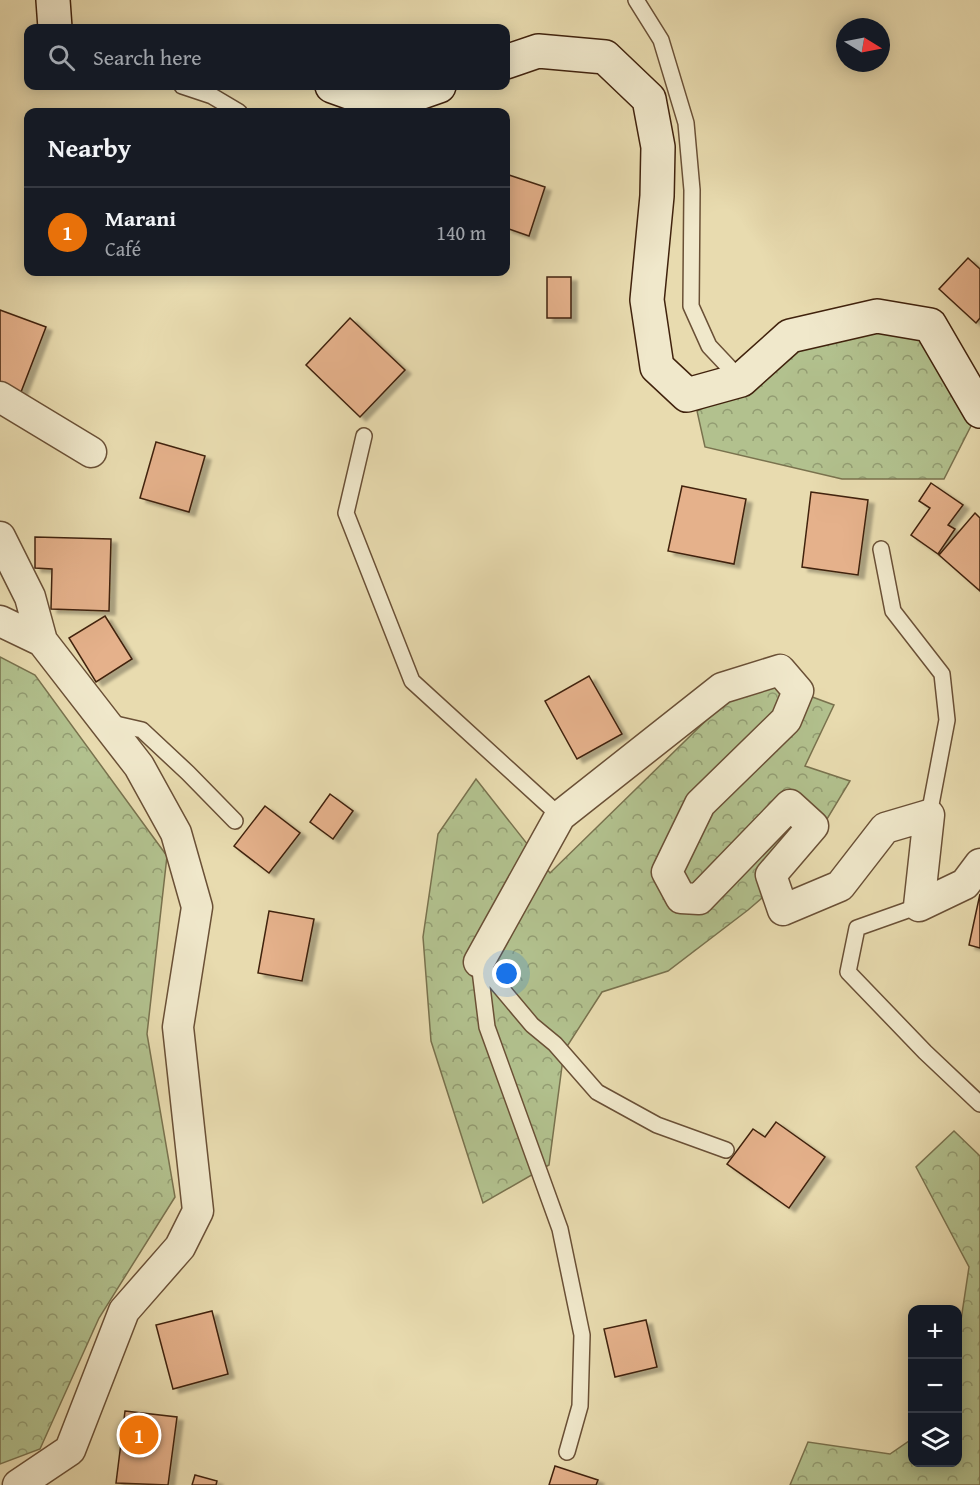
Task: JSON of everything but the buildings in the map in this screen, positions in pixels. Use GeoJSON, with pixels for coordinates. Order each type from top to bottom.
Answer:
{"type":"FeatureCollection","features":[{"type":"Feature","properties":{"kind":"street"},"geometry":{"type":"LineString","coordinates":[[53,0],[55,24]]}},
{"type":"Feature","properties":{"kind":"street"},"geometry":{"type":"LineString","coordinates":[[510,61],[538,51],[605,57],[649,99],[658,147],[657,196],[647,300],[657,367],[687,395],[741,380],[790,336],[877,316],[930,325],[980,411]]}},
{"type":"Feature","properties":{"kind":"street"},"geometry":{"type":"LineString","coordinates":[[343,90],[385,105],[428,90]]}},
{"type":"Feature","properties":{"kind":"street"},"geometry":{"type":"LineString","coordinates":[[0,397],[91,452]]}},
{"type":"Feature","properties":{"kind":"street"},"geometry":{"type":"LineString","coordinates":[[0,537],[30,597],[42,641],[139,766],[176,833],[197,907],[177,1027],[198,1211],[180,1247],[124,1311],[70,1450],[18,1485]]}},
{"type":"Feature","properties":{"kind":"street"},"geometry":{"type":"LineString","coordinates":[[0,621],[42,641]]}},
{"type":"Feature","properties":{"kind":"street"},"geometry":{"type":"LineString","coordinates":[[479,962],[560,816],[722,688],[780,670],[798,691],[786,720],[700,804],[667,872],[681,898],[699,899],[790,805],[813,826],[771,875],[783,910],[840,886],[885,828],[929,815],[919,906]]}},
{"type":"Feature","properties":{"kind":"street"},"geometry":{"type":"LineString","coordinates":[[919,906],[965,884],[980,864]]}},
{"type":"Feature","properties":{"kind":"lane"},"geometry":{"type":"LineString","coordinates":[[636,0],[661,40],[686,123],[692,190],[691,306],[709,346],[741,380]]}},
{"type":"Feature","properties":{"kind":"lane"},"geometry":{"type":"LineString","coordinates":[[194,90],[212,96],[232,108]]}},
{"type":"Feature","properties":{"kind":"lane"},"geometry":{"type":"LineString","coordinates":[[364,436],[346,513],[412,681],[560,816]]}},
{"type":"Feature","properties":{"kind":"lane"},"geometry":{"type":"LineString","coordinates":[[881,549],[893,611],[942,674],[947,720],[929,815]]}},
{"type":"Feature","properties":{"kind":"lane"},"geometry":{"type":"LineString","coordinates":[[104,722],[142,730],[235,821]]}},
{"type":"Feature","properties":{"kind":"lane"},"geometry":{"type":"LineString","coordinates":[[919,906],[857,928],[848,972],[925,1052],[980,1104]]}},
{"type":"Feature","properties":{"kind":"lane"},"geometry":{"type":"LineString","coordinates":[[479,962],[532,1025],[555,1044],[597,1092],[657,1125],[726,1150]]}},
{"type":"Feature","properties":{"kind":"lane"},"geometry":{"type":"LineString","coordinates":[[479,962],[487,1027],[560,1229],[582,1335],[580,1406],[567,1452]]}},
{"type":"Feature","properties":{"kind":"green space"},"geometry":{"type":"Polygon","coordinates":[[[869,329],[929,337],[975,418],[944,479],[842,479],[705,447],[697,411],[757,381],[801,346],[869,329]]]}},
{"type":"Feature","properties":{"kind":"green space"},"geometry":{"type":"Polygon","coordinates":[[[0,657],[35,675],[167,856],[147,1034],[175,1197],[99,1318],[40,1449],[0,1464],[0,657]]]}},
{"type":"Feature","properties":{"kind":"green space"},"geometry":{"type":"Polygon","coordinates":[[[777,684],[834,705],[805,766],[850,781],[798,867],[748,910],[668,971],[602,992],[564,1051],[549,1165],[483,1203],[431,1041],[423,937],[438,834],[476,779],[550,873],[726,701],[777,684]]]}},
{"type":"Feature","properties":{"kind":"green space"},"geometry":{"type":"Polygon","coordinates":[[[954,1131],[980,1156],[980,1485],[790,1485],[808,1442],[890,1454],[908,1442],[908,1467],[962,1467],[962,1313],[969,1267],[916,1167],[954,1131]]]}},
{"type":"Feature","properties":{"kind":"place","name":"Marani"},"geometry":{"type":"Point","coordinates":[139,1435]}}]}
